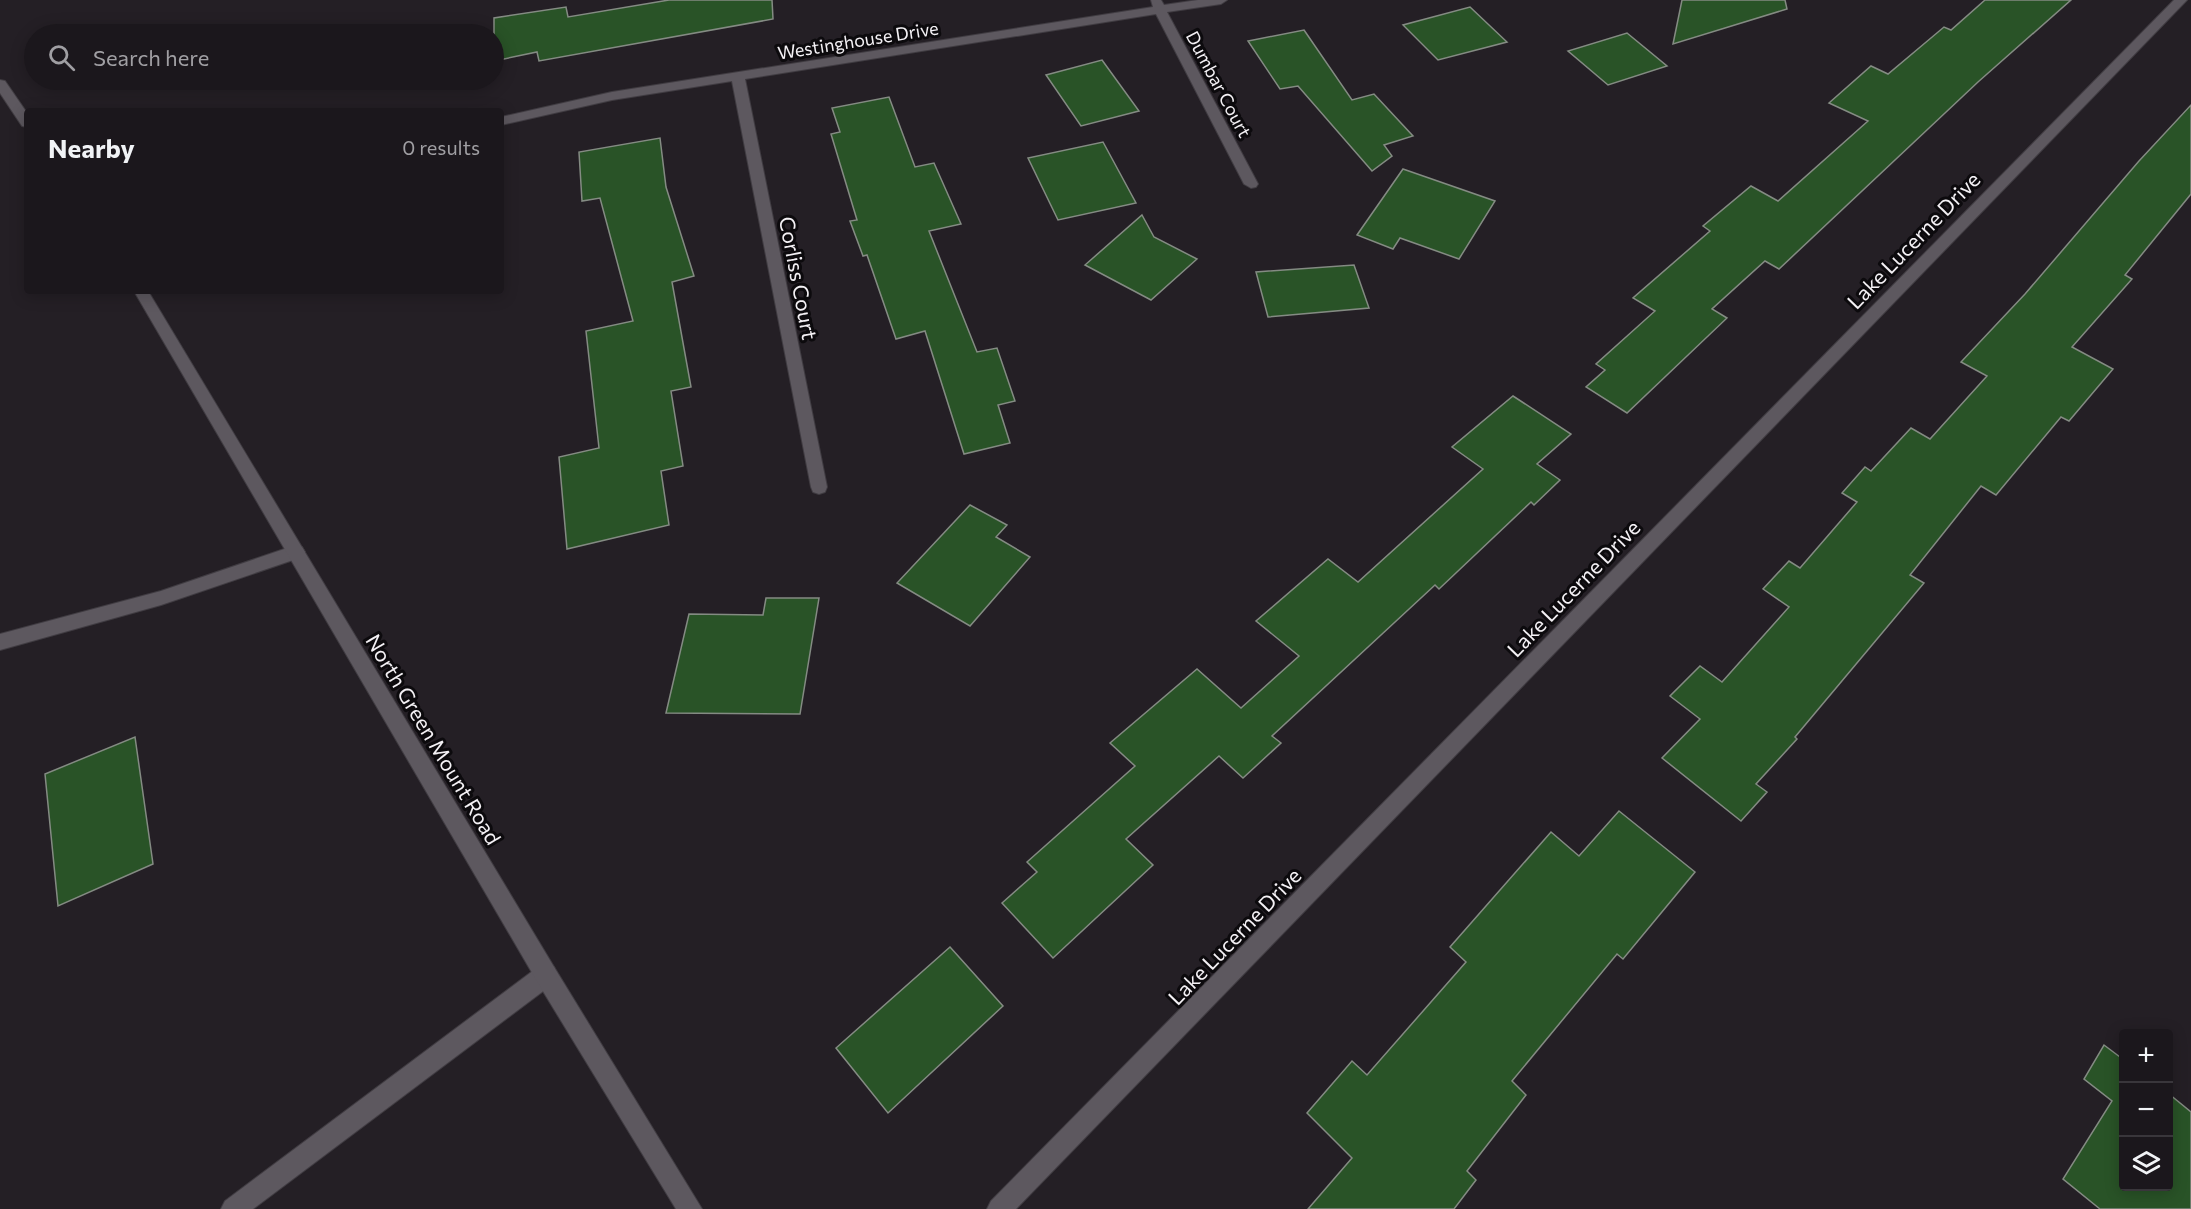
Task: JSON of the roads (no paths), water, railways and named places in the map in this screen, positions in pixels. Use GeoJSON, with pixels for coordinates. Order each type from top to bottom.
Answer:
{"type":"FeatureCollection","features":[{"type":"Feature","properties":{"kind":"street","name":"Westinghouse Drive"},"geometry":{"type":"LineString","coordinates":[[504,120],[612,96],[738,77],[1158,5],[1221,0]]}},
{"type":"Feature","properties":{"kind":"street","name":"Lake Lucerne Drive"},"geometry":{"type":"LineString","coordinates":[[999,1209],[1917,267],[2181,0]]}},
{"type":"Feature","properties":{"kind":"street","name":"Dumbar Court"},"geometry":{"type":"LineString","coordinates":[[1158,5],[1251,184]]}},
{"type":"Feature","properties":{"kind":"street","name":"Corliss Court"},"geometry":{"type":"LineString","coordinates":[[738,77],[819,487]]}},
{"type":"Feature","properties":{"kind":"street"},"geometry":{"type":"LineString","coordinates":[[0,84],[24,119]]}},
{"type":"Feature","properties":{"kind":"street","name":"North Green Mount Road"},"geometry":{"type":"LineString","coordinates":[[143,294],[546,975],[690,1209]]}},
{"type":"Feature","properties":{"kind":"street"},"geometry":{"type":"LineString","coordinates":[[0,642],[161,598],[296,552]]}},
{"type":"Feature","properties":{"kind":"street"},"geometry":{"type":"LineString","coordinates":[[233,1209],[546,975]]}}]}
